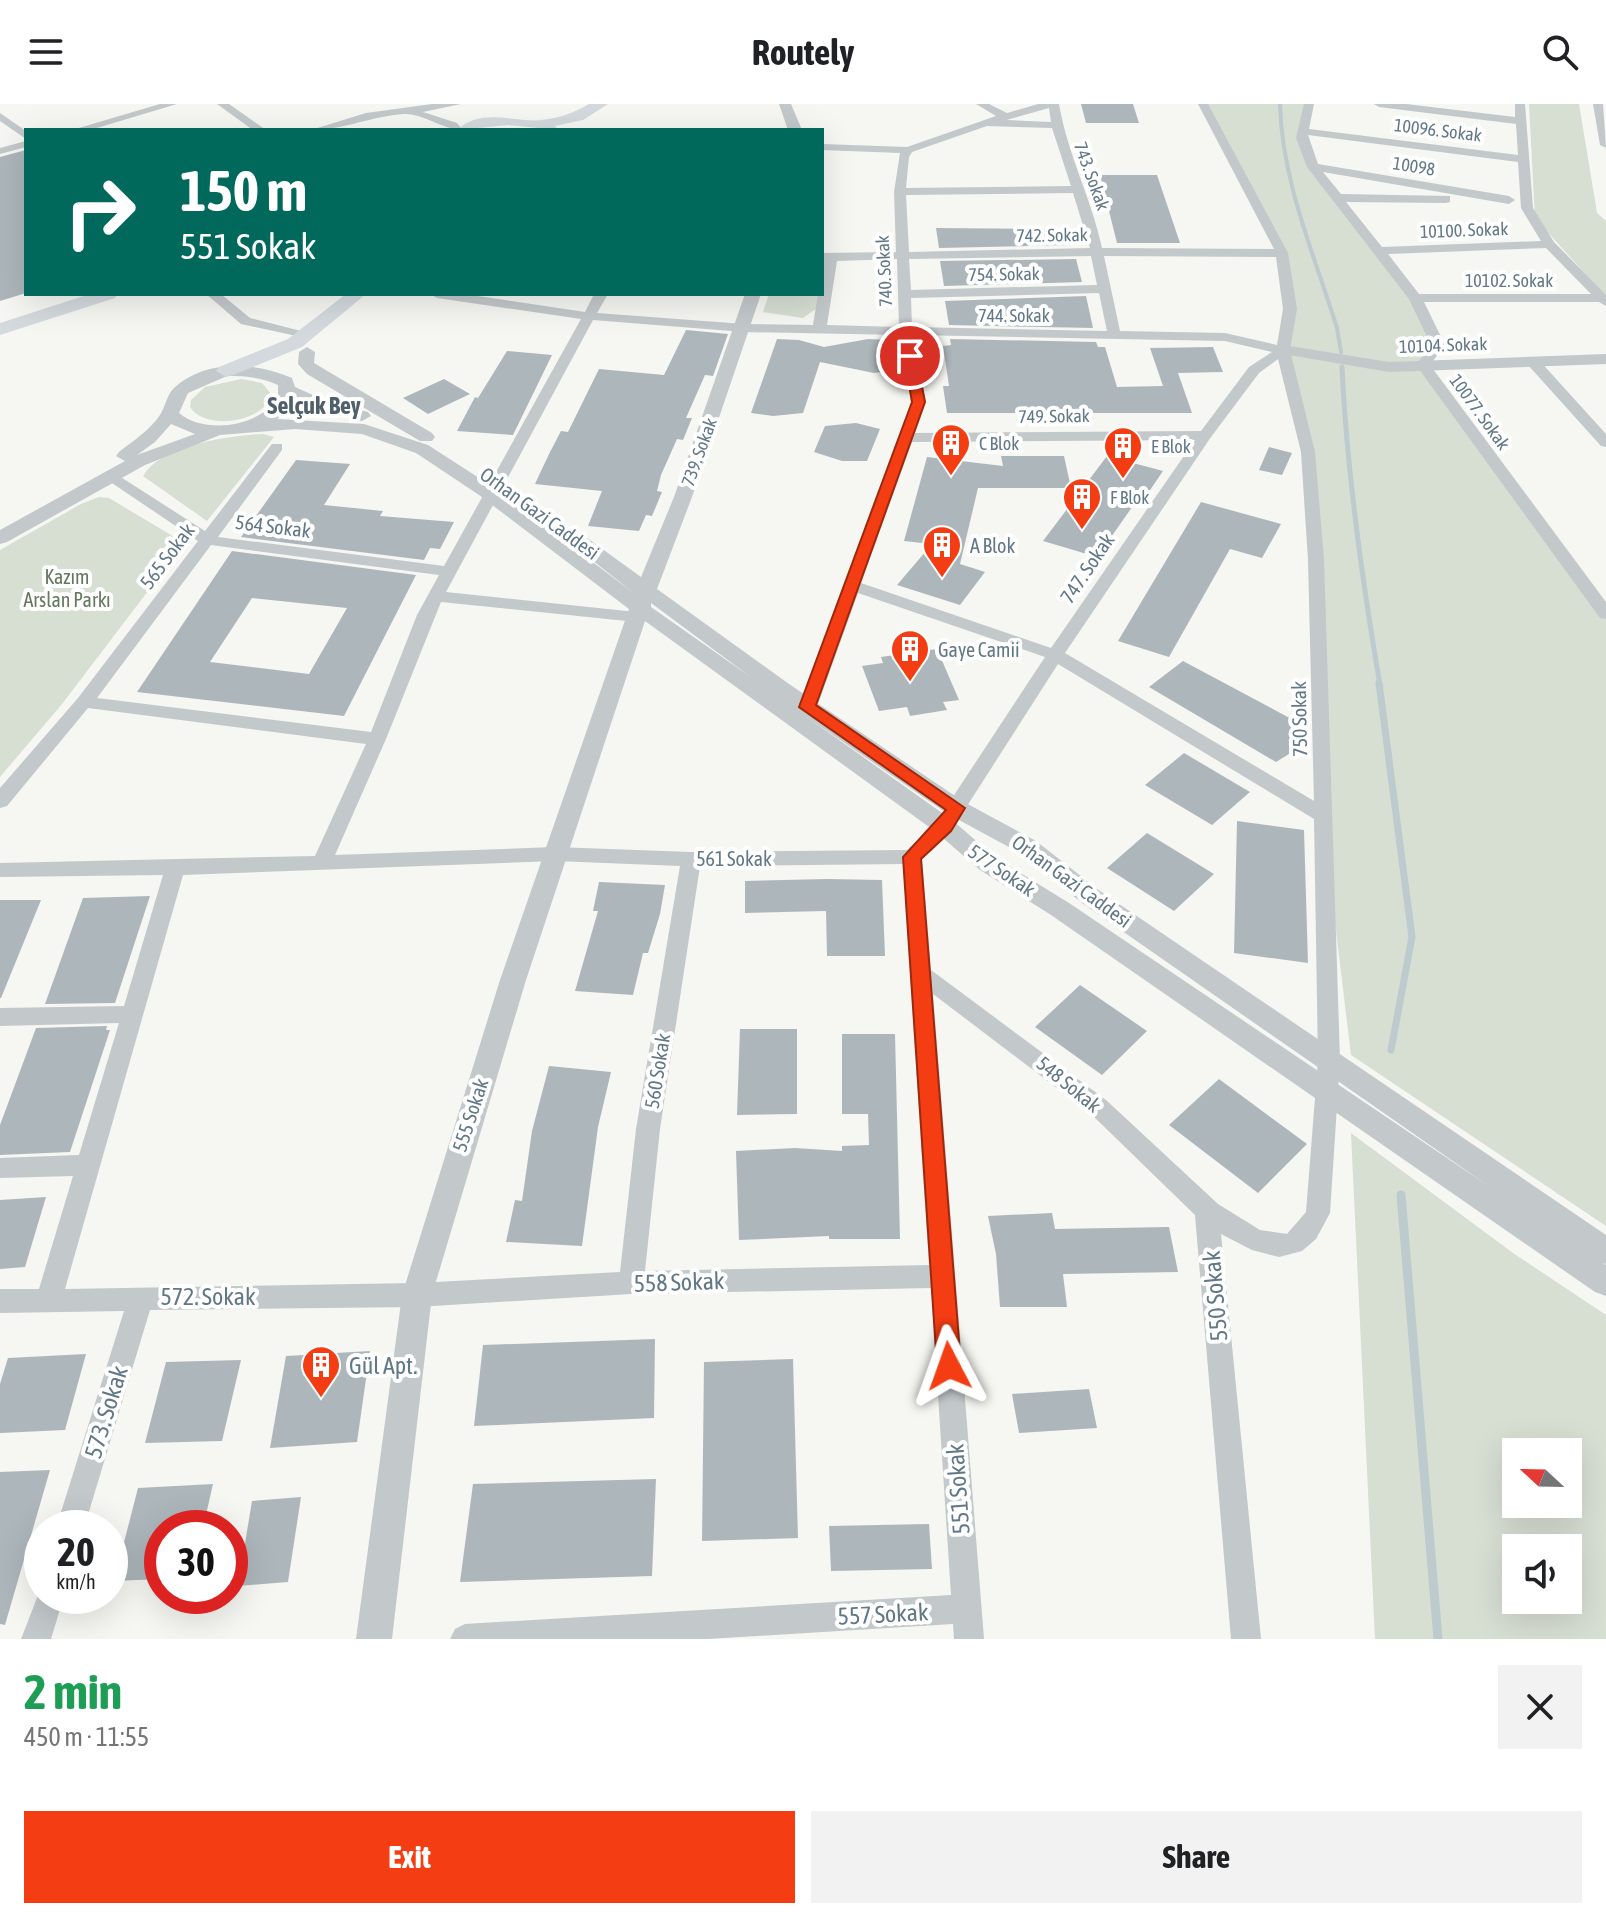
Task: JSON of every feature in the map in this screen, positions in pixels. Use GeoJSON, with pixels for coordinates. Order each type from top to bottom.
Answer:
{"type":"FeatureCollection","features":[{"type":"Feature","properties":{"kind":"main road"},"geometry":{"type":"LineString","coordinates":[[473,127],[516,111],[519,104]]}},
{"type":"Feature","properties":{"kind":"main road"},"geometry":{"type":"LineString","coordinates":[[473,127],[512,121],[540,126],[578,117],[600,104]]}},
{"type":"Feature","properties":{"kind":"main road"},"geometry":{"type":"LineString","coordinates":[[584,128],[614,104]]}},
{"type":"Feature","properties":{"kind":"main road"},"geometry":{"type":"LineString","coordinates":[[540,106],[540,126]]}},
{"type":"Feature","properties":{"kind":"main road"},"geometry":{"type":"LineString","coordinates":[[0,314],[57,296]]}},
{"type":"Feature","properties":{"kind":"main road"},"geometry":{"type":"LineString","coordinates":[[0,329],[103,296]]}},
{"type":"Feature","properties":{"kind":"main road"},"geometry":{"type":"LineString","coordinates":[[306,343],[355,296]]}},
{"type":"Feature","properties":{"kind":"main road"},"geometry":{"type":"LineString","coordinates":[[226,371],[306,343],[372,296]]}},
{"type":"Feature","properties":{"kind":"street"},"geometry":{"type":"LineString","coordinates":[[85,128],[172,104]]}},
{"type":"Feature","properties":{"kind":"street"},"geometry":{"type":"LineString","coordinates":[[222,104],[257,128]]}},
{"type":"Feature","properties":{"kind":"street"},"geometry":{"type":"LineString","coordinates":[[324,128],[402,109],[456,104]]}},
{"type":"Feature","properties":{"kind":"street"},"geometry":{"type":"LineString","coordinates":[[785,104],[794,128]]}},
{"type":"Feature","properties":{"kind":"street"},"geometry":{"type":"LineString","coordinates":[[981,104],[1006,117]]}},
{"type":"Feature","properties":{"kind":"street"},"geometry":{"type":"LineString","coordinates":[[824,147],[908,150],[1052,104]]}},
{"type":"Feature","properties":{"kind":"street","name":"743. Sokak"},"geometry":{"type":"LineString","coordinates":[[1052,104],[1060,141],[1090,221],[1102,289],[1114,333]]}},
{"type":"Feature","properties":{"kind":"street"},"geometry":{"type":"LineString","coordinates":[[1203,104],[1282,253],[1290,309],[1283,350]]}},
{"type":"Feature","properties":{"kind":"street","name":"10077. Sokak"},"geometry":{"type":"LineString","coordinates":[[1309,104],[1302,138],[1313,167],[1415,298],[1438,345],[1423,365],[1606,614]]}},
{"type":"Feature","properties":{"kind":"street"},"geometry":{"type":"LineString","coordinates":[[1379,104],[1520,121]]}},
{"type":"Feature","properties":{"kind":"street"},"geometry":{"type":"LineString","coordinates":[[1520,104],[1521,159],[1527,208],[1549,244],[1604,300]]}},
{"type":"Feature","properties":{"kind":"street"},"geometry":{"type":"LineString","coordinates":[[1598,104],[1606,139]]}},
{"type":"Feature","properties":{"kind":"street"},"geometry":{"type":"LineString","coordinates":[[402,109],[455,128]]}},
{"type":"Feature","properties":{"kind":"street"},"geometry":{"type":"LineString","coordinates":[[0,116],[24,134]]}},
{"type":"Feature","properties":{"kind":"street"},"geometry":{"type":"LineString","coordinates":[[986,123],[1058,125]]}},
{"type":"Feature","properties":{"kind":"street","name":"10096. Sokak"},"geometry":{"type":"LineString","coordinates":[[1303,131],[1521,159]]}},
{"type":"Feature","properties":{"kind":"street"},"geometry":{"type":"LineString","coordinates":[[0,151],[24,145]]}},
{"type":"Feature","properties":{"kind":"street","name":"740. Sokak"},"geometry":{"type":"LineString","coordinates":[[808,707],[919,402],[906,333],[900,192],[903,157],[908,150]]}},
{"type":"Feature","properties":{"kind":"street","name":"10098"},"geometry":{"type":"LineString","coordinates":[[1313,167],[1509,200]]}},
{"type":"Feature","properties":{"kind":"street"},"geometry":{"type":"LineString","coordinates":[[900,192],[1079,189]]}},
{"type":"Feature","properties":{"kind":"street"},"geometry":{"type":"LineString","coordinates":[[1335,198],[1526,200]]}},
{"type":"Feature","properties":{"kind":"street","name":"10100. Sokak"},"geometry":{"type":"LineString","coordinates":[[1380,251],[1549,244]]}},
{"type":"Feature","properties":{"kind":"street","name":"742. Sokak"},"geometry":{"type":"LineString","coordinates":[[827,257],[1096,252],[1282,253]]}},
{"type":"Feature","properties":{"kind":"street"},"geometry":{"type":"LineString","coordinates":[[824,285],[827,257]]}},
{"type":"Feature","properties":{"kind":"street","name":"754. Sokak"},"geometry":{"type":"LineString","coordinates":[[906,294],[1102,289]]}},
{"type":"Feature","properties":{"kind":"street"},"geometry":{"type":"LineString","coordinates":[[215,296],[246,321],[306,343],[287,387],[286,401],[278,412],[247,426]]}},
{"type":"Feature","properties":{"kind":"street","name":"744. Sokak"},"geometry":{"type":"LineString","coordinates":[[451,296],[588,316],[744,328],[1225,337],[1283,350]]}},
{"type":"Feature","properties":{"kind":"street"},"geometry":{"type":"LineString","coordinates":[[322,861],[447,571],[600,296]]}},
{"type":"Feature","properties":{"kind":"street","name":"739. Sokak"},"geometry":{"type":"LineString","coordinates":[[641,605],[744,328],[752,296]]}},
{"type":"Feature","properties":{"kind":"street"},"geometry":{"type":"LineString","coordinates":[[819,331],[823,296]]}},
{"type":"Feature","properties":{"kind":"street","name":"10102. Sokak"},"geometry":{"type":"LineString","coordinates":[[1415,298],[1604,300]]}},
{"type":"Feature","properties":{"kind":"street","name":"Orhan Gazi Caddesi"},"geometry":{"type":"LineString","coordinates":[[306,343],[306,364],[313,370],[455,453],[493,488],[641,605],[808,707],[950,817],[1028,847],[1091,897],[1606,1251]]}},
{"type":"Feature","properties":{"kind":"street","name":"10104. Sokak"},"geometry":{"type":"LineString","coordinates":[[1283,350],[1389,367],[1606,359]]}},
{"type":"Feature","properties":{"kind":"street","name":"747. Sokak"},"geometry":{"type":"LineString","coordinates":[[950,817],[1055,655],[1205,435],[1254,370],[1283,350]]}},
{"type":"Feature","properties":{"kind":"street","name":"750 Sokak"},"geometry":{"type":"LineString","coordinates":[[1283,350],[1308,452],[1317,574],[1329,1060],[1325,1090]]}},
{"type":"Feature","properties":{"kind":"street"},"geometry":{"type":"LineString","coordinates":[[1533,362],[1606,443]]}},
{"type":"Feature","properties":{"kind":"street"},"geometry":{"type":"LineString","coordinates":[[0,524],[138,448],[170,414],[174,396],[184,387],[226,371],[257,371],[320,405],[418,433]]}},
{"type":"Feature","properties":{"kind":"street"},"geometry":{"type":"LineString","coordinates":[[170,414],[192,428],[295,424],[364,429],[408,442],[493,488]]}},
{"type":"Feature","properties":{"kind":"street"},"geometry":{"type":"LineString","coordinates":[[0,538],[168,448],[225,429]]}},
{"type":"Feature","properties":{"kind":"street","name":"749. Sokak"},"geometry":{"type":"LineString","coordinates":[[904,438],[1205,435]]}},
{"type":"Feature","properties":{"kind":"street","name":"565 Sokak"},"geometry":{"type":"LineString","coordinates":[[0,801],[84,702],[277,447]]}},
{"type":"Feature","properties":{"kind":"street","name":"564 Sokak"},"geometry":{"type":"LineString","coordinates":[[111,477],[207,540],[447,571]]}},
{"type":"Feature","properties":{"kind":"street"},"geometry":{"type":"LineString","coordinates":[[852,585],[1055,655],[1322,815]]}},
{"type":"Feature","properties":{"kind":"street"},"geometry":{"type":"LineString","coordinates":[[435,596],[641,605]]}},
{"type":"Feature","properties":{"kind":"street","name":"577 Sokak"},"geometry":{"type":"LineString","coordinates":[[641,605],[950,817],[988,864],[1060,909],[1325,1090]]}},
{"type":"Feature","properties":{"kind":"street","name":"555 Sokak"},"geometry":{"type":"LineString","coordinates":[[374,1639],[417,1295],[466,1127],[641,605]]}},
{"type":"Feature","properties":{"kind":"street"},"geometry":{"type":"LineString","coordinates":[[84,702],[377,739]]}},
{"type":"Feature","properties":{"kind":"street"},"geometry":{"type":"LineString","coordinates":[[912,857],[950,817]]}},
{"type":"Feature","properties":{"kind":"street","name":"561 Sokak"},"geometry":{"type":"LineString","coordinates":[[0,870],[175,868],[555,854],[691,859],[912,857]]}},
{"type":"Feature","properties":{"kind":"street","name":"551 Sokak"},"geometry":{"type":"LineString","coordinates":[[912,857],[969,1639]]}},
{"type":"Feature","properties":{"kind":"street","name":"560 Sokak"},"geometry":{"type":"LineString","coordinates":[[631,1283],[648,1129],[691,859]]}},
{"type":"Feature","properties":{"kind":"street"},"geometry":{"type":"LineString","coordinates":[[49,1299],[175,868]]}},
{"type":"Feature","properties":{"kind":"street","name":"548 Sokak"},"geometry":{"type":"LineString","coordinates":[[919,973],[1051,1069],[1123,1128],[1207,1211]]}},
{"type":"Feature","properties":{"kind":"street"},"geometry":{"type":"LineString","coordinates":[[0,1017],[132,1014]]}},
{"type":"Feature","properties":{"kind":"street"},"geometry":{"type":"LineString","coordinates":[[1325,1090],[1606,1282]]}},
{"type":"Feature","properties":{"kind":"street","name":"550 Sokak"},"geometry":{"type":"LineString","coordinates":[[1207,1211],[1252,1239],[1279,1246],[1295,1243],[1307,1233],[1318,1213],[1325,1090]]}},
{"type":"Feature","properties":{"kind":"street"},"geometry":{"type":"LineString","coordinates":[[0,1168],[88,1165]]}},
{"type":"Feature","properties":{"kind":"street","name":"550 Sokak"},"geometry":{"type":"LineString","coordinates":[[1207,1211],[1246,1639]]}},
{"type":"Feature","properties":{"kind":"street","name":"558 Sokak"},"geometry":{"type":"LineString","coordinates":[[417,1295],[631,1283],[942,1276]]}},
{"type":"Feature","properties":{"kind":"street","name":"572. Sokak"},"geometry":{"type":"LineString","coordinates":[[0,1301],[417,1295]]}},
{"type":"Feature","properties":{"kind":"street","name":"573. Sokak"},"geometry":{"type":"LineString","coordinates":[[76,1510],[141,1297]]}},
{"type":"Feature","properties":{"kind":"street","name":"557 Sokak"},"geometry":{"type":"LineString","coordinates":[[465,1639],[967,1609]]}},
{"type":"Feature","properties":{"kind":"street"},"geometry":{"type":"LineString","coordinates":[[36,1639],[44,1614]]}},
{"type":"Feature","properties":{"kind":"green space"},"geometry":{"type":"Polygon","coordinates":[[[1203,104],[1309,104],[1302,138],[1313,167],[1380,251],[1438,345],[1424,366],[1606,615],[1606,1226],[1351,1055],[1322,815],[1308,452],[1283,350],[1290,309],[1282,254],[1203,104]]]}},
{"type":"Feature","properties":{"kind":"green space"},"geometry":{"type":"Polygon","coordinates":[[[1529,104],[1579,104],[1597,213],[1606,221],[1606,297],[1535,218],[1529,104]]]}},
{"type":"Feature","properties":{"kind":"green space"},"geometry":{"type":"Polygon","coordinates":[[[768,296],[822,296],[824,303],[803,318],[763,312],[768,296]]]}},
{"type":"Feature","properties":{"kind":"green space"},"geometry":{"type":"Polygon","coordinates":[[[241,379],[262,383],[271,394],[258,412],[221,421],[198,415],[190,407],[191,400],[205,387],[241,379]]]}},
{"type":"Feature","properties":{"kind":"green space"},"geometry":{"type":"Polygon","coordinates":[[[263,434],[274,437],[207,521],[143,476],[152,465],[180,449],[215,440],[263,434]]]}},
{"type":"Feature","properties":{"kind":"green space","name":"Kazım Arslan Parkı"},"geometry":{"type":"Polygon","coordinates":[[[99,497],[109,498],[176,538],[180,549],[62,704],[0,777],[0,550],[99,497]]]}},
{"type":"Feature","properties":{"kind":"green space"},"geometry":{"type":"Polygon","coordinates":[[[1351,1133],[1513,1253],[1606,1315],[1606,1639],[1375,1639],[1351,1133]]]}},
{"type":"Feature","properties":{"kind":"building"},"geometry":{"type":"Polygon","coordinates":[[[1081,104],[1133,104],[1139,123],[1086,123],[1081,104]]]}},
{"type":"Feature","properties":{"kind":"building"},"geometry":{"type":"Polygon","coordinates":[[[24,151],[24,294],[0,301],[0,157],[24,151]]]}},
{"type":"Feature","properties":{"kind":"building"},"geometry":{"type":"Polygon","coordinates":[[[1100,175],[1157,175],[1180,243],[1117,243],[1100,175]]]}},
{"type":"Feature","properties":{"kind":"building"},"geometry":{"type":"Polygon","coordinates":[[[936,228],[1066,229],[1071,245],[939,248],[936,228]]]}},
{"type":"Feature","properties":{"kind":"building"},"geometry":{"type":"Polygon","coordinates":[[[1076,259],[1082,282],[944,286],[940,261],[1076,259]]]}},
{"type":"Feature","properties":{"kind":"building"},"geometry":{"type":"Polygon","coordinates":[[[1086,296],[1093,328],[949,325],[945,301],[1086,296]]]}},
{"type":"Feature","properties":{"kind":"building"},"geometry":{"type":"Polygon","coordinates":[[[686,330],[728,334],[713,376],[705,375],[686,418],[692,418],[683,440],[677,439],[661,475],[657,491],[662,492],[652,516],[646,515],[639,531],[588,526],[602,491],[535,484],[549,454],[561,431],[568,432],[599,369],[664,375],[686,330]]]}},
{"type":"Feature","properties":{"kind":"building"},"geometry":{"type":"Polygon","coordinates":[[[777,339],[799,340],[824,347],[868,339],[889,340],[889,371],[874,373],[820,362],[803,413],[773,416],[751,413],[777,339]]]}},
{"type":"Feature","properties":{"kind":"building"},"geometry":{"type":"Polygon","coordinates":[[[950,339],[1096,342],[1098,347],[1105,347],[1117,387],[1163,386],[1150,348],[1213,347],[1223,372],[1178,373],[1192,413],[947,413],[943,386],[949,386],[943,346],[951,345],[950,339]]]}},
{"type":"Feature","properties":{"kind":"building"},"geometry":{"type":"Polygon","coordinates":[[[507,351],[552,355],[513,435],[457,431],[475,397],[478,398],[507,351]]]}},
{"type":"Feature","properties":{"kind":"building"},"geometry":{"type":"Polygon","coordinates":[[[444,379],[470,394],[428,414],[403,398],[444,379]]]}},
{"type":"Feature","properties":{"kind":"building"},"geometry":{"type":"Polygon","coordinates":[[[856,423],[880,429],[867,461],[842,461],[814,452],[825,426],[856,423]]]}},
{"type":"Feature","properties":{"kind":"building"},"geometry":{"type":"Polygon","coordinates":[[[1269,447],[1292,453],[1282,475],[1259,470],[1269,447]]]}},
{"type":"Feature","properties":{"kind":"building"},"geometry":{"type":"Polygon","coordinates":[[[1001,456],[1064,456],[1071,488],[978,488],[960,564],[985,572],[960,605],[897,585],[932,544],[904,541],[927,457],[1003,466],[1001,456]]]}},
{"type":"Feature","properties":{"kind":"building"},"geometry":{"type":"Polygon","coordinates":[[[1107,456],[1163,471],[1140,505],[1135,503],[1097,557],[1043,541],[1107,456]]]}},
{"type":"Feature","properties":{"kind":"building"},"geometry":{"type":"Polygon","coordinates":[[[296,460],[350,464],[324,505],[383,511],[380,516],[454,522],[440,549],[430,548],[424,560],[241,537],[296,460]]]}},
{"type":"Feature","properties":{"kind":"building"},"geometry":{"type":"Polygon","coordinates":[[[1201,502],[1281,524],[1262,558],[1230,549],[1169,657],[1118,641],[1201,502]]]}},
{"type":"Feature","properties":{"kind":"building"},"geometry":{"type":"Polygon","coordinates":[[[232,551],[416,575],[344,716],[137,692],[232,551]],[[252,598],[210,662],[309,674],[347,608],[252,598]]]}},
{"type":"Feature","properties":{"kind":"building","name":"Gaye Camii"},"geometry":{"type":"Polygon","coordinates":[[[937,649],[959,700],[943,702],[947,710],[910,716],[907,707],[879,711],[862,666],[883,663],[881,657],[937,649]]]}},
{"type":"Feature","properties":{"kind":"building"},"geometry":{"type":"Polygon","coordinates":[[[1183,661],[1299,723],[1297,749],[1276,762],[1149,687],[1183,661]]]}},
{"type":"Feature","properties":{"kind":"building"},"geometry":{"type":"Polygon","coordinates":[[[1184,753],[1250,792],[1212,825],[1145,785],[1184,753]]]}},
{"type":"Feature","properties":{"kind":"building"},"geometry":{"type":"Polygon","coordinates":[[[1237,821],[1304,830],[1308,963],[1234,953],[1237,821]]]}},
{"type":"Feature","properties":{"kind":"building"},"geometry":{"type":"Polygon","coordinates":[[[1147,833],[1214,874],[1174,911],[1107,868],[1147,833]]]}},
{"type":"Feature","properties":{"kind":"building"},"geometry":{"type":"Polygon","coordinates":[[[882,880],[885,956],[827,956],[826,911],[745,913],[745,881],[882,880]]]}},
{"type":"Feature","properties":{"kind":"building"},"geometry":{"type":"Polygon","coordinates":[[[599,882],[665,885],[660,914],[648,953],[643,953],[633,995],[575,991],[598,911],[593,911],[599,882]]]}},
{"type":"Feature","properties":{"kind":"building"},"geometry":{"type":"Polygon","coordinates":[[[150,896],[115,1003],[45,1004],[83,898],[150,896]]]}},
{"type":"Feature","properties":{"kind":"building"},"geometry":{"type":"Polygon","coordinates":[[[0,900],[41,900],[1,998],[0,998],[0,900]]]}},
{"type":"Feature","properties":{"kind":"building"},"geometry":{"type":"Polygon","coordinates":[[[1080,985],[1147,1031],[1102,1075],[1035,1027],[1080,985]]]}},
{"type":"Feature","properties":{"kind":"building"},"geometry":{"type":"Polygon","coordinates":[[[107,1026],[106,1030],[110,1030],[70,1152],[0,1155],[0,1125],[36,1028],[107,1026]]]}},
{"type":"Feature","properties":{"kind":"building"},"geometry":{"type":"Polygon","coordinates":[[[740,1029],[797,1029],[797,1114],[737,1115],[740,1029]]]}},
{"type":"Feature","properties":{"kind":"building"},"geometry":{"type":"Polygon","coordinates":[[[842,1034],[895,1034],[900,1239],[829,1239],[829,1236],[739,1240],[736,1151],[795,1148],[842,1151],[842,1146],[869,1145],[868,1114],[842,1114],[842,1034]]]}},
{"type":"Feature","properties":{"kind":"building"},"geometry":{"type":"Polygon","coordinates":[[[549,1066],[611,1072],[598,1127],[582,1246],[506,1242],[515,1200],[522,1201],[532,1131],[549,1066]]]}},
{"type":"Feature","properties":{"kind":"building"},"geometry":{"type":"Polygon","coordinates":[[[1219,1079],[1307,1144],[1258,1193],[1169,1125],[1219,1079]]]}},
{"type":"Feature","properties":{"kind":"building"},"geometry":{"type":"Polygon","coordinates":[[[46,1197],[25,1267],[0,1269],[0,1200],[46,1197]]]}},
{"type":"Feature","properties":{"kind":"building"},"geometry":{"type":"Polygon","coordinates":[[[1052,1213],[1055,1229],[1169,1227],[1178,1272],[1063,1274],[1067,1307],[1000,1307],[996,1254],[988,1216],[1052,1213]]]}},
{"type":"Feature","properties":{"kind":"building"},"geometry":{"type":"Polygon","coordinates":[[[655,1339],[654,1418],[474,1426],[483,1345],[655,1339]]]}},
{"type":"Feature","properties":{"kind":"building","name":"Gül Apt."},"geometry":{"type":"Polygon","coordinates":[[[370,1351],[357,1442],[270,1448],[286,1356],[370,1351]]]}},
{"type":"Feature","properties":{"kind":"building"},"geometry":{"type":"Polygon","coordinates":[[[86,1354],[65,1430],[0,1433],[0,1384],[8,1358],[86,1354]]]}},
{"type":"Feature","properties":{"kind":"building"},"geometry":{"type":"Polygon","coordinates":[[[793,1359],[798,1538],[702,1541],[704,1362],[793,1359]]]}},
{"type":"Feature","properties":{"kind":"building"},"geometry":{"type":"Polygon","coordinates":[[[241,1360],[222,1441],[145,1443],[166,1362],[241,1360]]]}},
{"type":"Feature","properties":{"kind":"building"},"geometry":{"type":"Polygon","coordinates":[[[1089,1389],[1097,1428],[1019,1433],[1012,1394],[1089,1389]]]}},
{"type":"Feature","properties":{"kind":"building"},"geometry":{"type":"Polygon","coordinates":[[[50,1470],[38,1510],[24,1510],[24,1560],[5,1625],[0,1624],[0,1472],[50,1470]]]}},
{"type":"Feature","properties":{"kind":"building"},"geometry":{"type":"Polygon","coordinates":[[[656,1479],[652,1576],[460,1582],[473,1484],[656,1479]]]}},
{"type":"Feature","properties":{"kind":"building"},"geometry":{"type":"Polygon","coordinates":[[[213,1484],[207,1510],[144,1510],[144,1580],[128,1580],[128,1527],[138,1488],[213,1484]]]}},
{"type":"Feature","properties":{"kind":"building"},"geometry":{"type":"Polygon","coordinates":[[[301,1497],[288,1582],[248,1585],[248,1525],[252,1501],[301,1497]]]}},
{"type":"Feature","properties":{"kind":"building"},"geometry":{"type":"Polygon","coordinates":[[[929,1524],[932,1569],[831,1571],[829,1526],[929,1524]]]}},
{"type":"Feature","properties":{"kind":"waterway"},"geometry":{"type":"LineString","coordinates":[[1280,104],[1293,190],[1337,328],[1341,352]]}},
{"type":"Feature","properties":{"kind":"waterway"},"geometry":{"type":"LineString","coordinates":[[1342,367],[1356,527],[1380,685]]}},
{"type":"Feature","properties":{"kind":"waterway"},"geometry":{"type":"LineString","coordinates":[[1379,683],[1412,937],[1391,1050]]}},
{"type":"Feature","properties":{"kind":"waterway"},"geometry":{"type":"LineString","coordinates":[[1401,1195],[1438,1639]]}},
{"type":"Feature","properties":{"kind":"place","name":"C Blok"},"geometry":{"type":"Point","coordinates":[951,477]}},
{"type":"Feature","properties":{"kind":"place","name":"E Blok"},"geometry":{"type":"Point","coordinates":[1123,480]}},
{"type":"Feature","properties":{"kind":"place","name":"F Blok"},"geometry":{"type":"Point","coordinates":[1082,531]}},
{"type":"Feature","properties":{"kind":"place","name":"A Blok"},"geometry":{"type":"Point","coordinates":[942,579]}},
{"type":"Feature","properties":{"kind":"place","name":"Gaye Camii"},"geometry":{"type":"Point","coordinates":[910,683]}},
{"type":"Feature","properties":{"kind":"place","name":"Gül Apt."},"geometry":{"type":"Point","coordinates":[321,1399]}},
{"type":"Feature","properties":{"kind":"district","name":"Selçuk Bey"},"geometry":{"type":"Point","coordinates":[314,405]}},
{"type":"Feature","properties":{"kind":"route"},"geometry":{"type":"LineString","coordinates":[[910,356],[919,402],[808,707],[956,808],[944,826],[912,857],[949,1366]]}}]}
